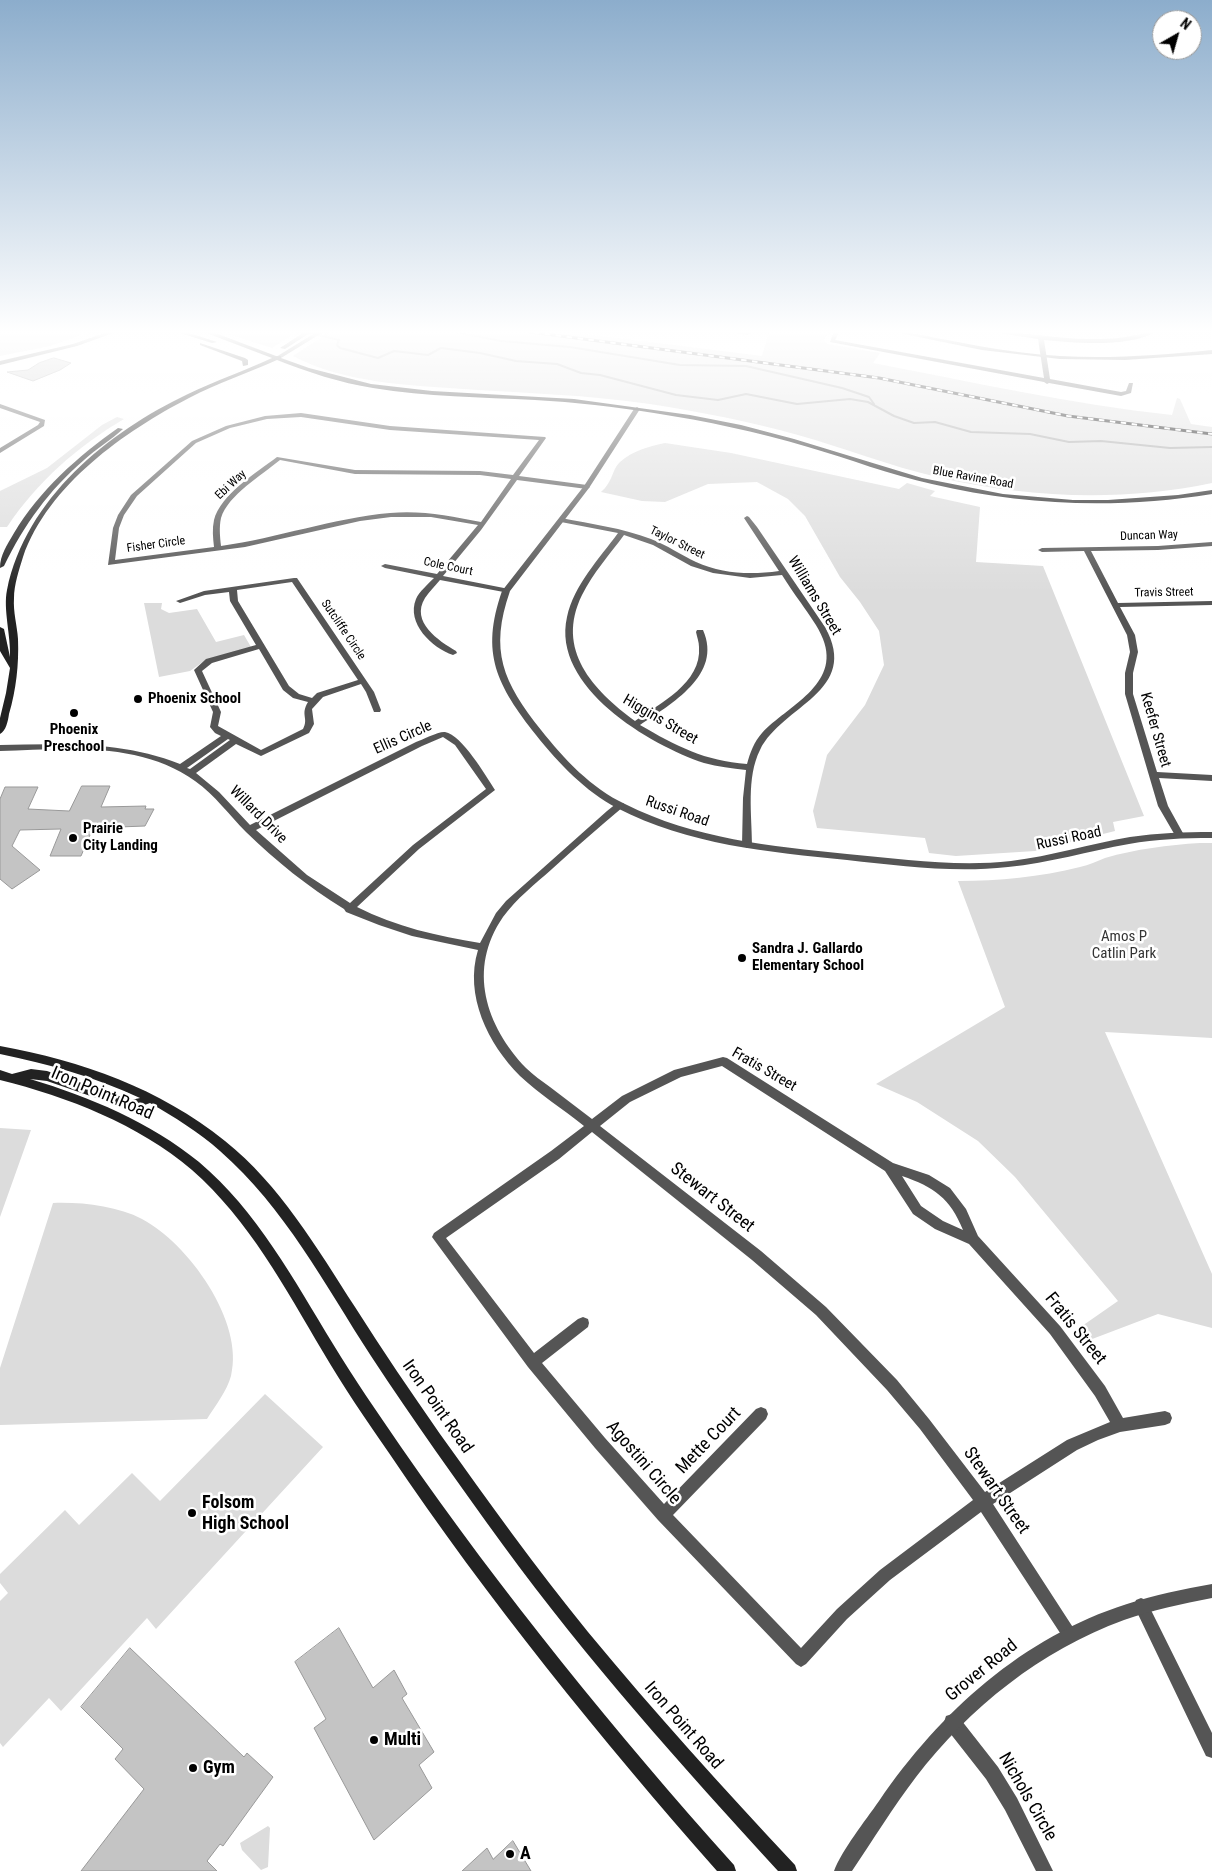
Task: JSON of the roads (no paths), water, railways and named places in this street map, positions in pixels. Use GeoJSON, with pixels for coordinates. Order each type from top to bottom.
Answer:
{"type":"FeatureCollection","features":[{"type":"Feature","properties":{"kind":"main road"},"geometry":{"type":"LineString","coordinates":[[0,566],[13,538],[30,511],[52,485],[84,456],[137,418]]}},
{"type":"Feature","properties":{"kind":"main road"},"geometry":{"type":"LineString","coordinates":[[0,731],[10,692],[13,667],[10,591],[14,572],[34,527],[54,499],[106,448],[150,418]]}},
{"type":"Feature","properties":{"kind":"main road","name":"Blue Ravine Road"},"geometry":{"type":"LineString","coordinates":[[699,418],[776,436],[918,479],[1004,496],[1056,501],[1108,502],[1182,497],[1212,492]]}},
{"type":"Feature","properties":{"kind":"main road"},"geometry":{"type":"LineString","coordinates":[[0,629],[1,651],[4,658],[13,667]]}},
{"type":"Feature","properties":{"kind":"main road","name":"Iron Point Road"},"geometry":{"type":"LineString","coordinates":[[0,1050],[81,1069],[149,1097],[174,1111],[222,1146],[272,1194],[294,1223],[397,1384],[500,1527],[582,1636],[679,1751],[790,1871]]}},
{"type":"Feature","properties":{"kind":"main road"},"geometry":{"type":"LineString","coordinates":[[6,1077],[31,1074],[47,1076],[131,1105],[143,1102],[149,1097]]}},
{"type":"Feature","properties":{"kind":"main road","name":"Iron Point Road"},"geometry":{"type":"LineString","coordinates":[[6,1077],[113,1116],[146,1133],[174,1150],[195,1166],[232,1203],[266,1246],[363,1403],[472,1560],[652,1787],[728,1871]]}},
{"type":"Feature","properties":{"kind":"street"},"geometry":{"type":"LineString","coordinates":[[0,450],[40,426],[43,421],[35,418]]}},
{"type":"Feature","properties":{"kind":"street","name":"Fisher Circle"},"geometry":{"type":"LineString","coordinates":[[262,418],[218,430],[199,438],[140,488],[121,514],[111,562],[267,541],[360,519],[391,515],[431,515],[482,524]]}},
{"type":"Feature","properties":{"kind":"street","name":"Fisher Circle"},"geometry":{"type":"LineString","coordinates":[[323,418],[390,428],[542,438],[482,524],[437,576],[420,599],[417,614],[427,635],[453,653]]}},
{"type":"Feature","properties":{"kind":"street","name":"Russi Road"},"geometry":{"type":"LineString","coordinates":[[631,418],[587,487],[506,591],[496,622],[495,650],[498,665],[512,698],[554,752],[567,766],[599,793],[620,805],[670,827],[722,841],[918,865],[973,867],[1024,862],[1123,841],[1179,835],[1212,835]]}},
{"type":"Feature","properties":{"kind":"street","name":"Ebi Way"},"geometry":{"type":"LineString","coordinates":[[218,548],[216,525],[221,510],[231,498],[279,458],[355,472],[465,472],[587,487]]}},
{"type":"Feature","properties":{"kind":"street","name":"Williams Street"},"geometry":{"type":"LineString","coordinates":[[747,518],[825,636],[830,653],[828,670],[814,694],[768,731],[755,750],[749,767],[747,845]]}},
{"type":"Feature","properties":{"kind":"street","name":"Taylor Street"},"geometry":{"type":"LineString","coordinates":[[561,520],[623,532],[652,541],[695,565],[716,572],[750,576],[784,572]]}},
{"type":"Feature","properties":{"kind":"street","name":"Higgins Street"},"geometry":{"type":"LineString","coordinates":[[623,532],[578,597],[573,609],[569,629],[572,650],[583,676],[608,706],[635,725],[693,756],[722,764],[749,767]]}},
{"type":"Feature","properties":{"kind":"street","name":"Duncan Way"},"geometry":{"type":"LineString","coordinates":[[1042,550],[1087,550],[1212,544]]}},
{"type":"Feature","properties":{"kind":"street","name":"Keefer Street"},"geometry":{"type":"LineString","coordinates":[[1087,550],[1117,605],[1134,644],[1129,673],[1129,694],[1163,806],[1179,835]]}},
{"type":"Feature","properties":{"kind":"street","name":"Cole Court"},"geometry":{"type":"LineString","coordinates":[[385,566],[506,591]]}},
{"type":"Feature","properties":{"kind":"street","name":"Sutcliffe Circle"},"geometry":{"type":"LineString","coordinates":[[233,589],[294,580],[362,681],[329,691],[313,700]]}},
{"type":"Feature","properties":{"kind":"street"},"geometry":{"type":"LineString","coordinates":[[180,601],[197,594],[233,589],[234,601],[288,691],[301,698],[313,700],[308,709],[310,724],[301,734],[261,753],[227,736],[214,727],[217,712],[198,670],[210,660],[260,646]]}},
{"type":"Feature","properties":{"kind":"street","name":"Travis Street"},"geometry":{"type":"LineString","coordinates":[[1117,605],[1212,603]]}},
{"type":"Feature","properties":{"kind":"street"},"geometry":{"type":"LineString","coordinates":[[635,725],[682,691],[697,674],[704,653],[700,632]]}},
{"type":"Feature","properties":{"kind":"street"},"geometry":{"type":"LineString","coordinates":[[362,681],[377,710]]}},
{"type":"Feature","properties":{"kind":"street","name":"Ellis Circle"},"geometry":{"type":"LineString","coordinates":[[250,829],[419,744],[444,734],[458,743],[491,790],[416,847],[349,909]]}},
{"type":"Feature","properties":{"kind":"street"},"geometry":{"type":"LineString","coordinates":[[181,768],[227,736]]}},
{"type":"Feature","properties":{"kind":"street"},"geometry":{"type":"LineString","coordinates":[[190,773],[236,740]]}},
{"type":"Feature","properties":{"kind":"street","name":"Willard Drive"},"geometry":{"type":"LineString","coordinates":[[0,748],[102,748],[144,755],[181,768],[216,792],[250,829],[316,887],[349,909],[408,933],[484,947]]}},
{"type":"Feature","properties":{"kind":"street"},"geometry":{"type":"LineString","coordinates":[[1153,775],[1212,778]]}},
{"type":"Feature","properties":{"kind":"street","name":"Stewart Street"},"geometry":{"type":"LineString","coordinates":[[620,805],[513,899],[499,917],[484,947],[478,975],[479,990],[486,1019],[492,1033],[501,1047],[524,1073],[770,1266],[821,1311],[871,1362],[921,1419],[984,1501],[1069,1634]]}},
{"type":"Feature","properties":{"kind":"street","name":"Fratis Street"},"geometry":{"type":"LineString","coordinates":[[591,1126],[626,1099],[655,1083],[678,1073],[722,1061],[889,1167],[925,1178],[946,1192],[962,1213],[973,1240],[1055,1330],[1100,1391],[1120,1425]]}},
{"type":"Feature","properties":{"kind":"street","name":"Agostini Circle"},"geometry":{"type":"LineString","coordinates":[[591,1126],[555,1156],[438,1237],[533,1362],[663,1515],[801,1660],[842,1614],[885,1575],[984,1501]]}},
{"type":"Feature","properties":{"kind":"street","name":"Fratis Street"},"geometry":{"type":"LineString","coordinates":[[889,1167],[917,1210],[939,1224],[973,1240]]}},
{"type":"Feature","properties":{"kind":"street"},"geometry":{"type":"LineString","coordinates":[[533,1362],[583,1323]]}},
{"type":"Feature","properties":{"kind":"street","name":"Mette Court"},"geometry":{"type":"LineString","coordinates":[[663,1515],[761,1414]]}},
{"type":"Feature","properties":{"kind":"street"},"geometry":{"type":"LineString","coordinates":[[984,1501],[1072,1445],[1120,1425],[1165,1418]]}},
{"type":"Feature","properties":{"kind":"street","name":"Grover Road"},"geometry":{"type":"LineString","coordinates":[[842,1871],[919,1760],[952,1722],[1011,1669],[1069,1634],[1100,1620],[1141,1605],[1212,1591]]}},
{"type":"Feature","properties":{"kind":"street"},"geometry":{"type":"LineString","coordinates":[[1141,1605],[1212,1750]]}},
{"type":"Feature","properties":{"kind":"street","name":"Nichols Circle"},"geometry":{"type":"LineString","coordinates":[[952,1722],[997,1780],[1045,1871]]}},
{"type":"Feature","properties":{"kind":"waterway"},"geometry":{"type":"LineString","coordinates":[[901,418],[914,423],[935,422],[971,432],[1030,434],[1069,442],[1101,441],[1170,448],[1212,447]]}},
{"type":"Feature","properties":{"kind":"railway"},"geometry":{"type":"LineString","coordinates":[[1087,418],[1212,434]]}},
{"type":"Feature","properties":{"kind":"place","name":"Phoenix School"},"geometry":{"type":"Point","coordinates":[138,699]}},
{"type":"Feature","properties":{"kind":"place","name":"Phoenix Preschool"},"geometry":{"type":"Point","coordinates":[74,713]}},
{"type":"Feature","properties":{"kind":"place","name":"Prairie City Landing"},"geometry":{"type":"Point","coordinates":[73,838]}},
{"type":"Feature","properties":{"kind":"place","name":"Sandra J. Gallardo Elementary School"},"geometry":{"type":"Point","coordinates":[742,958]}},
{"type":"Feature","properties":{"kind":"place","name":"Folsom High School"},"geometry":{"type":"Point","coordinates":[192,1513]}},
{"type":"Feature","properties":{"kind":"place","name":"Multi"},"geometry":{"type":"Point","coordinates":[374,1740]}},
{"type":"Feature","properties":{"kind":"place","name":"Gym"},"geometry":{"type":"Point","coordinates":[193,1768]}},
{"type":"Feature","properties":{"kind":"place","name":"A"},"geometry":{"type":"Point","coordinates":[510,1854]}},
{"type":"Feature","properties":{"kind":"park label","name":"Amos P Catlin Park"},"geometry":{"type":"Point","coordinates":[1124,946]}}]}
